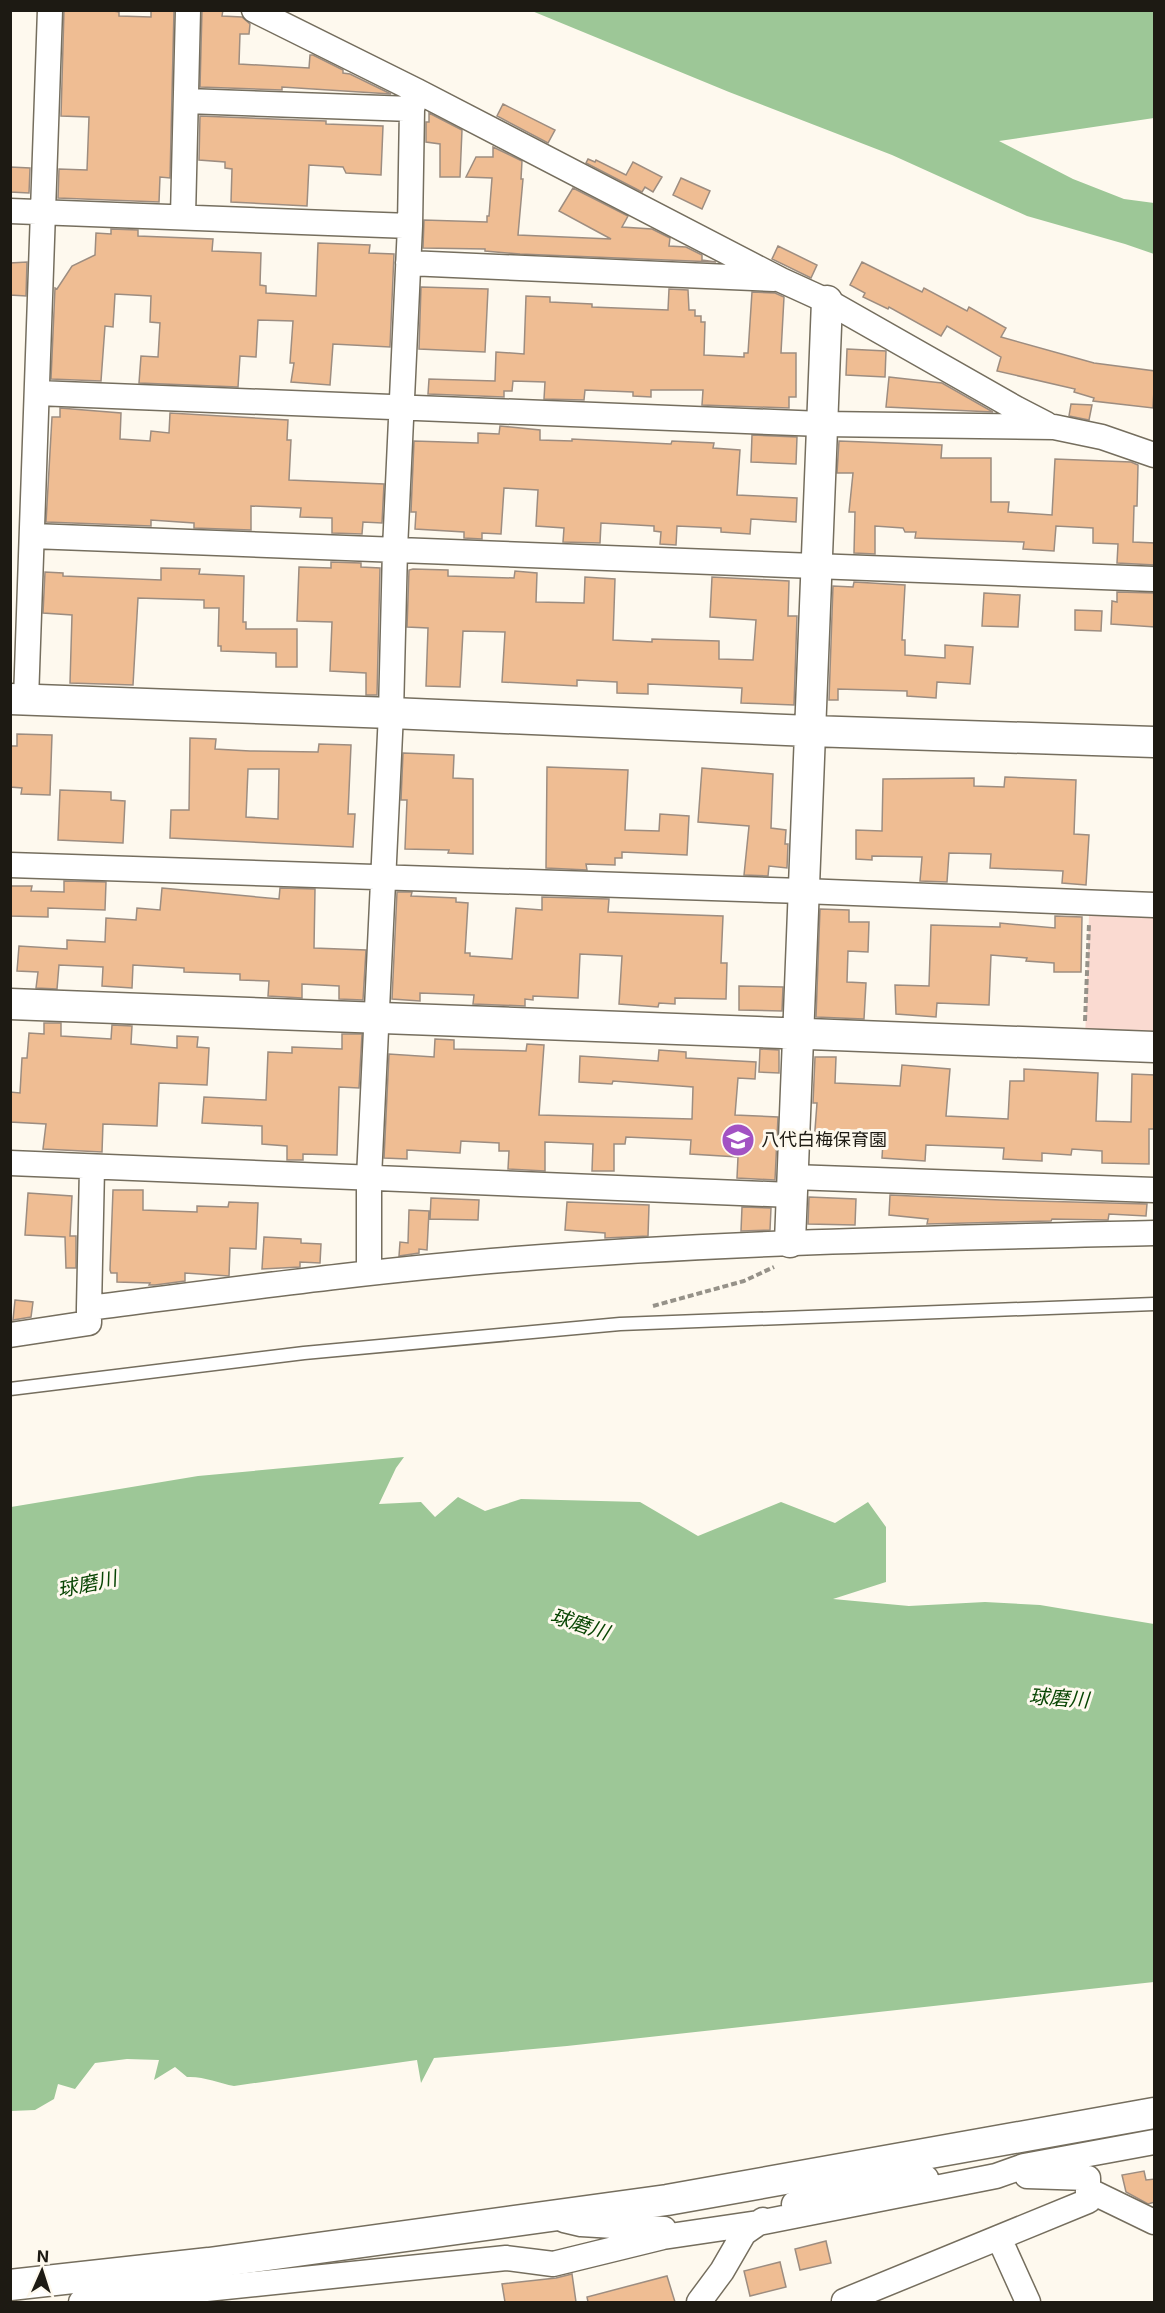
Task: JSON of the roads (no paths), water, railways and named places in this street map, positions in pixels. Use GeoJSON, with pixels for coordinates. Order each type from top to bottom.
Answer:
{"type":"FeatureCollection","features":[{"type":"Feature","properties":{"kind":"street"},"geometry":{"type":"LineString","coordinates":[[50,10],[32,536],[18,700],[1155,742]]}},
{"type":"Feature","properties":{"kind":"street"},"geometry":{"type":"LineString","coordinates":[[183,216],[188,10]]}},
{"type":"Feature","properties":{"kind":"street"},"geometry":{"type":"LineString","coordinates":[[254,10],[415,100],[827,301],[1017,409],[1054,427]]}},
{"type":"Feature","properties":{"kind":"street"},"geometry":{"type":"LineString","coordinates":[[186,101],[415,100]]}},
{"type":"Feature","properties":{"kind":"street"},"geometry":{"type":"LineString","coordinates":[[369,1272],[369,1178],[391,713],[394,549],[415,100]]}},
{"type":"Feature","properties":{"kind":"street"},"geometry":{"type":"LineString","coordinates":[[10,211],[410,226]]}},
{"type":"Feature","properties":{"kind":"street"},"geometry":{"type":"LineString","coordinates":[[408,263],[781,280]]}},
{"type":"Feature","properties":{"kind":"street"},"geometry":{"type":"LineString","coordinates":[[790,1242],[827,301]]}},
{"type":"Feature","properties":{"kind":"street"},"geometry":{"type":"LineString","coordinates":[[37,393],[822,424],[1054,427],[1102,437],[1155,456]]}},
{"type":"Feature","properties":{"kind":"street"},"geometry":{"type":"LineString","coordinates":[[32,536],[1155,579]]}},
{"type":"Feature","properties":{"kind":"street"},"geometry":{"type":"LineString","coordinates":[[10,865],[1155,904]]}},
{"type":"Feature","properties":{"kind":"street"},"geometry":{"type":"LineString","coordinates":[[10,1004],[1155,1047]]}},
{"type":"Feature","properties":{"kind":"street"},"geometry":{"type":"LineString","coordinates":[[10,1163],[369,1178],[1155,1190]]}},
{"type":"Feature","properties":{"kind":"street"},"geometry":{"type":"LineString","coordinates":[[10,1335],[89,1323],[92,1168]]}},
{"type":"Feature","properties":{"kind":"street"},"geometry":{"type":"LineString","coordinates":[[89,1308],[369,1272],[538,1257],[790,1242],[1155,1233]]}},
{"type":"Feature","properties":{"kind":"street"},"geometry":{"type":"LineString","coordinates":[[10,2285],[209,2263],[864,2172],[1155,2113]]}},
{"type":"Feature","properties":{"kind":"street"},"geometry":{"type":"LineString","coordinates":[[81,2302],[506,2258],[553,2265],[695,2231],[758,2223],[996,2176],[1024,2166],[1155,2142]]}},
{"type":"Feature","properties":{"kind":"street"},"geometry":{"type":"LineString","coordinates":[[699,2302],[722,2271],[744,2233],[773,2212],[819,2194],[864,2172],[1088,2178],[1088,2201],[841,2302]]}},
{"type":"Feature","properties":{"kind":"street"},"geometry":{"type":"LineString","coordinates":[[1089,2190],[1155,2222]]}},
{"type":"Feature","properties":{"kind":"street"},"geometry":{"type":"LineString","coordinates":[[550,2216],[581,2224],[695,2231]]}},
{"type":"Feature","properties":{"kind":"street"},"geometry":{"type":"LineString","coordinates":[[999,2238],[1028,2302]]}},
{"type":"Feature","properties":{"kind":"lane"},"geometry":{"type":"LineString","coordinates":[[10,1389],[304,1353],[620,1323],[1155,1304]]}},
{"type":"Feature","properties":{"kind":"water"},"geometry":{"type":"Polygon","coordinates":[[[532,11],[1154,11],[1154,118],[999,141],[1073,179],[1124,199],[1154,203],[1154,254],[1027,216],[892,155],[729,92],[532,11]]]}},
{"type":"Feature","properties":{"kind":"water","name":"球磨川"},"geometry":{"type":"Polygon","coordinates":[[[404,1457],[396,1468],[379,1504],[421,1502],[435,1517],[458,1497],[485,1511],[521,1499],[640,1502],[698,1536],[781,1502],[835,1523],[868,1502],[886,1527],[886,1582],[833,1599],[909,1606],[985,1602],[1040,1605],[1154,1624],[1154,1982],[567,2046],[434,2058],[421,2083],[417,2060],[234,2086],[187,2077],[175,2067],[154,2080],[159,2060],[127,2059],[95,2063],[75,2089],[58,2084],[54,2099],[35,2110],[11,2111],[11,1507],[198,1476],[404,1457]]]}},
{"type":"Feature","properties":{"kind":"place","name":"八代白梅保育園"},"geometry":{"type":"Point","coordinates":[738,1140]}}]}
